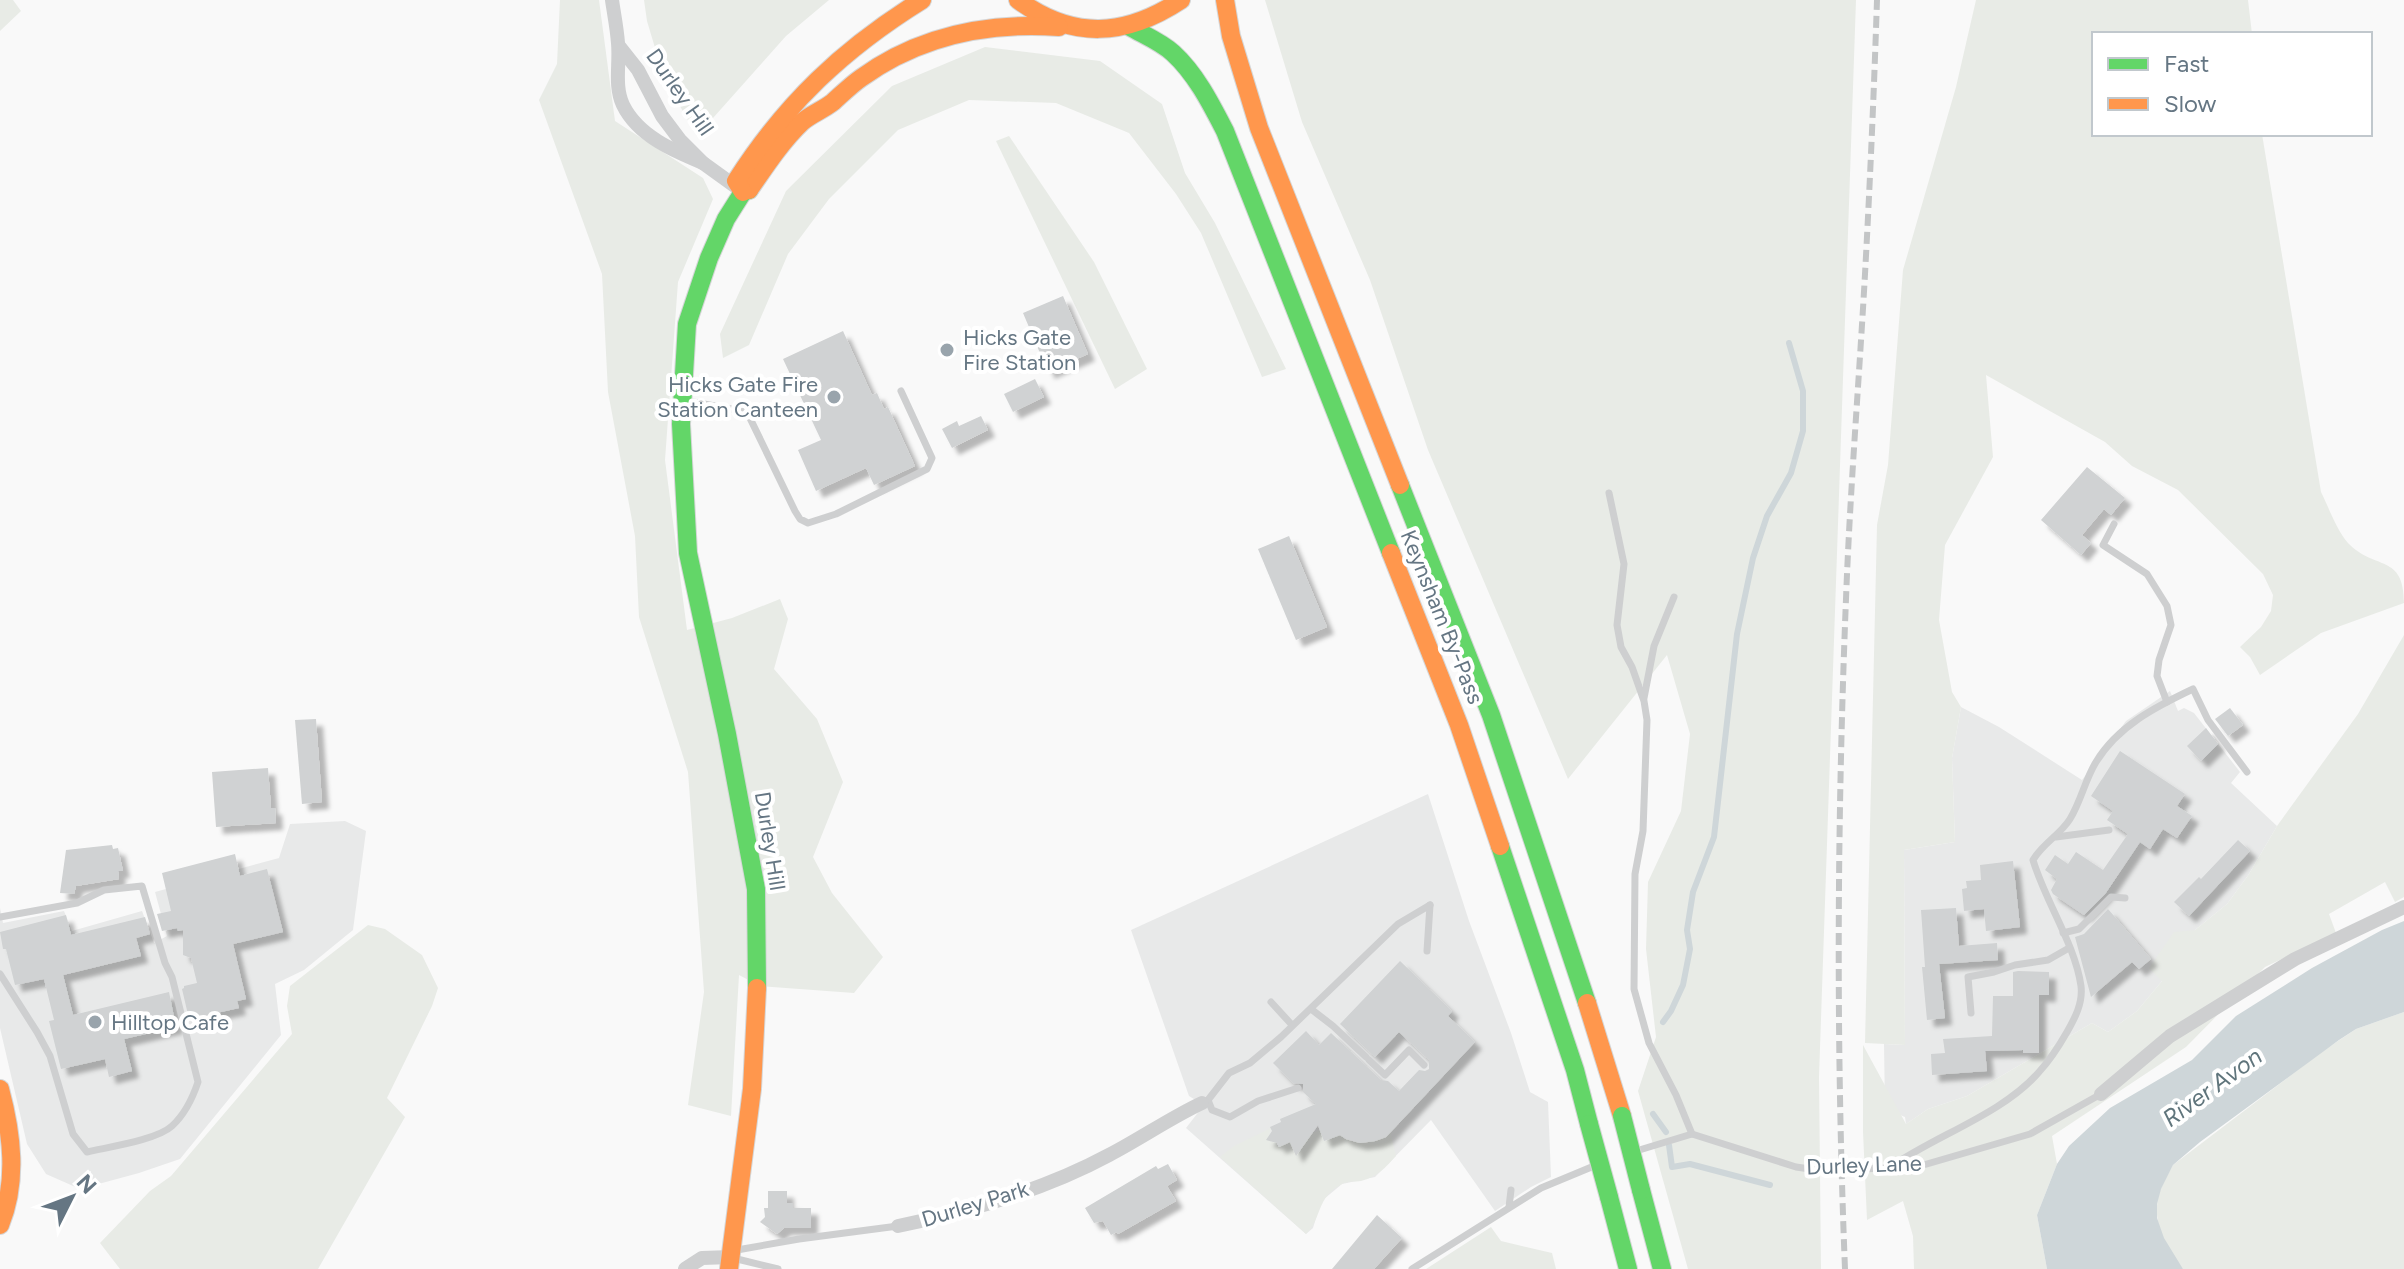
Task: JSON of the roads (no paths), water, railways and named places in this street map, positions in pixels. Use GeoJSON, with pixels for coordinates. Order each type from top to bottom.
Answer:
{"type":"FeatureCollection","features":[{"type":"Feature","properties":{"kind":"main road"},"geometry":{"type":"LineString","coordinates":[[922,0],[877,27],[803,92],[772,128],[736,181],[743,192],[749,190],[804,120],[827,107],[861,78],[895,57],[937,38],[981,28],[1041,25],[1106,31],[1146,22],[1181,0]]}},
{"type":"Feature","properties":{"kind":"main road"},"geometry":{"type":"LineString","coordinates":[[1018,0],[1045,18],[1082,30]]}},
{"type":"Feature","properties":{"kind":"main road","name":"Keynsham By-Pass"},"geometry":{"type":"LineString","coordinates":[[1225,0],[1231,36],[1259,128],[1491,715],[1607,1063],[1662,1269]]}},
{"type":"Feature","properties":{"kind":"main road","name":"Keynsham By-Pass"},"geometry":{"type":"LineString","coordinates":[[1130,27],[1171,52],[1182,63],[1211,103],[1225,131],[1459,725],[1575,1070],[1628,1269]]}},
{"type":"Feature","properties":{"kind":"main road","name":"Durley Hill"},"geometry":{"type":"LineString","coordinates":[[730,1259],[752,1089],[757,1018],[756,889],[688,553],[681,424],[687,324],[709,258],[726,219],[743,192]]}},
{"type":"Feature","properties":{"kind":"main road"},"geometry":{"type":"LineString","coordinates":[[0,1089],[14,1170],[6,1214],[0,1225]]}},
{"type":"Feature","properties":{"kind":"street","name":"Durley Hill"},"geometry":{"type":"LineString","coordinates":[[612,0],[619,46],[618,82],[623,105],[639,127],[661,143],[703,163]]}},
{"type":"Feature","properties":{"kind":"street","name":"Durley Hill"},"geometry":{"type":"LineString","coordinates":[[619,46],[638,70],[662,116],[680,140],[703,163],[743,192]]}},
{"type":"Feature","properties":{"kind":"street"},"geometry":{"type":"LineString","coordinates":[[2101,1094],[2170,1036],[2295,959],[2404,907]]}},
{"type":"Feature","properties":{"kind":"street","name":"Durley Park"},"geometry":{"type":"LineString","coordinates":[[898,1226],[931,1220],[1053,1180],[1109,1156],[1205,1102]]}},
{"type":"Feature","properties":{"kind":"street"},"geometry":{"type":"LineString","coordinates":[[685,1269],[702,1258],[730,1259]]}},
{"type":"Feature","properties":{"kind":"lane"},"geometry":{"type":"LineString","coordinates":[[682,399],[747,412],[795,511],[800,519],[808,523],[836,514],[927,469],[932,458],[901,391]]}},
{"type":"Feature","properties":{"kind":"lane"},"geometry":{"type":"LineString","coordinates":[[1609,493],[1624,564],[1617,625],[1621,647],[1644,701],[1647,720],[1643,831],[1635,874],[1634,989],[1649,1043],[1692,1134],[1624,1155]]}},
{"type":"Feature","properties":{"kind":"lane"},"geometry":{"type":"LineString","coordinates":[[2114,524],[2103,545],[2147,574],[2167,606],[2171,625],[2157,676],[2167,702]]}},
{"type":"Feature","properties":{"kind":"lane"},"geometry":{"type":"LineString","coordinates":[[1644,701],[1654,646],[1674,597]]}},
{"type":"Feature","properties":{"kind":"lane"},"geometry":{"type":"LineString","coordinates":[[1889,1168],[1996,1106],[2037,1075],[2073,1021],[2081,1001],[2081,984],[2033,860],[2040,848],[2056,837],[2071,817],[2095,764],[2113,738],[2148,711],[2193,689],[2208,720],[2247,772]]}},
{"type":"Feature","properties":{"kind":"lane"},"geometry":{"type":"LineString","coordinates":[[2056,837],[2109,830]]}},
{"type":"Feature","properties":{"kind":"lane"},"geometry":{"type":"LineString","coordinates":[[0,917],[77,903],[104,890],[142,886],[172,977],[198,1082],[193,1097],[171,1127],[138,1141],[87,1152],[73,1134],[50,1056],[0,974]]}},
{"type":"Feature","properties":{"kind":"lane"},"geometry":{"type":"LineString","coordinates":[[2063,933],[2079,929],[2111,897],[2125,898]]}},
{"type":"Feature","properties":{"kind":"lane"},"geometry":{"type":"LineString","coordinates":[[1298,1088],[1258,1101],[1230,1117],[1212,1110],[1205,1102],[1229,1073],[1250,1063],[1281,1037],[1398,924],[1430,905],[1427,951]]}},
{"type":"Feature","properties":{"kind":"lane"},"geometry":{"type":"LineString","coordinates":[[1971,1013],[1968,977],[2048,960],[2069,948]]}},
{"type":"Feature","properties":{"kind":"lane"},"geometry":{"type":"LineString","coordinates":[[1271,1002],[1292,1025]]}},
{"type":"Feature","properties":{"kind":"lane"},"geometry":{"type":"LineString","coordinates":[[1311,1009],[1385,1075],[1409,1050],[1424,1065]]}},
{"type":"Feature","properties":{"kind":"lane","name":"Durley Lane"},"geometry":{"type":"LineString","coordinates":[[1692,1134],[1796,1167],[1824,1171],[1920,1166],[2030,1134],[2101,1094]]}},
{"type":"Feature","properties":{"kind":"lane"},"geometry":{"type":"LineString","coordinates":[[1412,1269],[1541,1188],[1611,1159]]}},
{"type":"Feature","properties":{"kind":"lane"},"geometry":{"type":"LineString","coordinates":[[1509,1207],[1511,1190]]}},
{"type":"Feature","properties":{"kind":"lane","name":"Durley Park"},"geometry":{"type":"LineString","coordinates":[[730,1259],[799,1239],[898,1226]]}},
{"type":"Feature","properties":{"kind":"lane"},"geometry":{"type":"LineString","coordinates":[[730,1259],[778,1269]]}},
{"type":"Feature","properties":{"kind":"water","name":"River Avon"},"geometry":{"type":"Polygon","coordinates":[[[2404,921],[2404,1012],[2356,1029],[2339,1040],[2173,1165],[2161,1189],[2157,1218],[2164,1238],[2183,1269],[2047,1269],[2037,1215],[2057,1164],[2069,1146],[2110,1108],[2192,1060],[2236,1016],[2312,968],[2404,921]]]}},
{"type":"Feature","properties":{"kind":"waterway"},"geometry":{"type":"LineString","coordinates":[[1663,1022],[1683,985],[1690,949],[1687,930],[1693,892],[1714,837],[1737,634],[1753,558],[1767,516],[1791,473],[1803,431],[1803,391],[1789,343]]}},
{"type":"Feature","properties":{"kind":"waterway"},"geometry":{"type":"LineString","coordinates":[[1653,1114],[1666,1132]]}},
{"type":"Feature","properties":{"kind":"waterway"},"geometry":{"type":"LineString","coordinates":[[1669,1145],[1672,1167],[1690,1164],[1770,1185]]}},
{"type":"Feature","properties":{"kind":"railway"},"geometry":{"type":"LineString","coordinates":[[1845,1269],[1839,1018],[1841,766],[1848,558],[1867,240],[1877,0]]}},
{"type":"Feature","properties":{"kind":"place","name":"Hicks Gate Fire Station"},"geometry":{"type":"Point","coordinates":[947,350]}},
{"type":"Feature","properties":{"kind":"place","name":"Hicks Gate Fire Station Canteen"},"geometry":{"type":"Point","coordinates":[834,397]}},
{"type":"Feature","properties":{"kind":"place","name":"Hilltop Cafe"},"geometry":{"type":"Point","coordinates":[95,1022]}}]}
